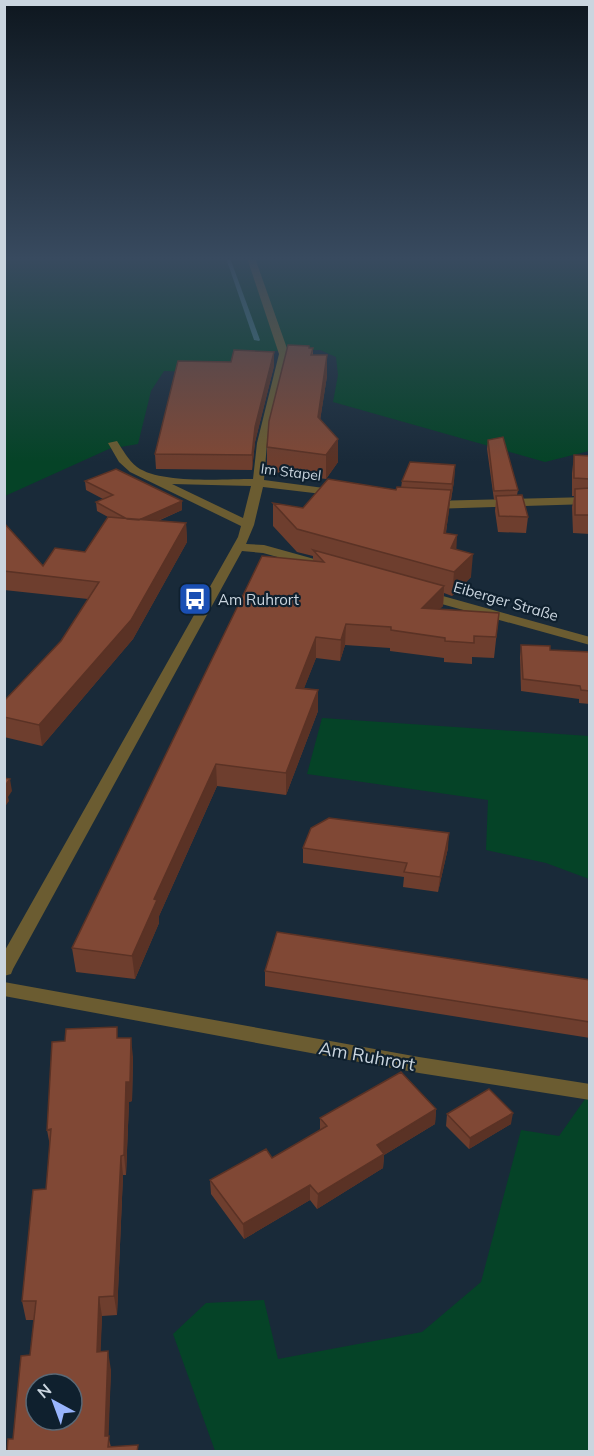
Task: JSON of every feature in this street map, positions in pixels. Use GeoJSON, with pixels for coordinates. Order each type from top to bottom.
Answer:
{"type":"FeatureCollection","features":[{"type":"Feature","properties":{"kind":"street"},"geometry":{"type":"LineString","coordinates":[[4,969],[240,547],[258,483],[262,443],[284,354],[274,326]]}},
{"type":"Feature","properties":{"kind":"street","name":"Im Stapel"},"geometry":{"type":"LineString","coordinates":[[113,443],[127,465],[156,480],[258,483],[348,495]]}},
{"type":"Feature","properties":{"kind":"street"},"geometry":{"type":"LineString","coordinates":[[156,480],[248,525]]}},
{"type":"Feature","properties":{"kind":"street"},"geometry":{"type":"LineString","coordinates":[[414,505],[474,506],[590,500]]}},
{"type":"Feature","properties":{"kind":"street"},"geometry":{"type":"LineString","coordinates":[[240,547],[264,549],[335,570]]}},
{"type":"Feature","properties":{"kind":"street","name":"Eiberger Straße"},"geometry":{"type":"LineString","coordinates":[[416,593],[590,641]]}},
{"type":"Feature","properties":{"kind":"street","name":"Am Ruhrort"},"geometry":{"type":"LineString","coordinates":[[4,989],[408,1063],[590,1092]]}},
{"type":"Feature","properties":{"kind":"green space"},"geometry":{"type":"Polygon","coordinates":[[[4,326],[589,326],[589,451],[545,462],[333,402],[338,375],[336,357],[320,350],[234,352],[227,373],[164,371],[151,391],[138,444],[109,449],[5,496],[4,326]]]}},
{"type":"Feature","properties":{"kind":"green space"},"geometry":{"type":"Polygon","coordinates":[[[322,718],[589,736],[589,879],[546,863],[486,850],[488,800],[307,774],[322,718]]]}},
{"type":"Feature","properties":{"kind":"green space"},"geometry":{"type":"Polygon","coordinates":[[[585,1099],[590,1100],[589,1451],[215,1451],[173,1334],[206,1303],[264,1300],[278,1359],[422,1332],[481,1282],[521,1130],[559,1136],[585,1099]]]}},
{"type":"Feature","properties":{"kind":"building"},"geometry":{"type":"Polygon","coordinates":[[[288,345],[309,346],[313,348],[311,355],[327,355],[318,417],[338,439],[326,455],[267,447],[269,421],[288,345]]]}},
{"type":"Feature","properties":{"kind":"building"},"geometry":{"type":"Polygon","coordinates":[[[234,350],[274,352],[255,427],[252,455],[155,454],[178,361],[231,362],[234,350]]]}},
{"type":"Feature","properties":{"kind":"building"},"geometry":{"type":"Polygon","coordinates":[[[503,437],[518,490],[494,491],[488,440],[503,437]]]}},
{"type":"Feature","properties":{"kind":"building"},"geometry":{"type":"Polygon","coordinates":[[[574,455],[590,456],[590,479],[574,478],[574,455]]]}},
{"type":"Feature","properties":{"kind":"building"},"geometry":{"type":"Polygon","coordinates":[[[410,462],[455,465],[452,484],[402,481],[410,462]]]}},
{"type":"Feature","properties":{"kind":"building"},"geometry":{"type":"Polygon","coordinates":[[[116,469],[182,501],[139,520],[127,519],[96,502],[113,495],[85,481],[116,469]]]}},
{"type":"Feature","properties":{"kind":"building"},"geometry":{"type":"Polygon","coordinates":[[[328,479],[396,490],[397,487],[451,490],[444,533],[457,535],[451,548],[473,554],[454,572],[297,529],[273,503],[303,508],[328,479]]]}},
{"type":"Feature","properties":{"kind":"building"},"geometry":{"type":"Polygon","coordinates":[[[590,488],[590,515],[575,515],[575,489],[590,488]]]}},
{"type":"Feature","properties":{"kind":"building"},"geometry":{"type":"Polygon","coordinates":[[[522,495],[528,517],[499,516],[496,496],[522,495]]]}},
{"type":"Feature","properties":{"kind":"building"},"geometry":{"type":"Polygon","coordinates":[[[108,517],[186,523],[131,620],[39,725],[4,717],[4,701],[61,641],[99,582],[4,571],[4,523],[43,566],[55,548],[85,552],[108,517]]]}},
{"type":"Feature","properties":{"kind":"building"},"geometry":{"type":"Polygon","coordinates":[[[313,550],[444,586],[422,608],[499,613],[496,637],[474,636],[474,643],[445,641],[445,638],[391,630],[391,627],[346,624],[341,640],[316,637],[296,688],[318,690],[286,773],[216,764],[154,899],[157,900],[132,956],[72,948],[262,556],[324,562],[313,550]]]}},
{"type":"Feature","properties":{"kind":"building"},"geometry":{"type":"Polygon","coordinates":[[[521,645],[550,646],[550,650],[590,652],[590,691],[581,690],[580,686],[523,679],[521,645]]]}},
{"type":"Feature","properties":{"kind":"building"},"geometry":{"type":"Polygon","coordinates":[[[4,778],[10,779],[4,787],[4,778]]]}},
{"type":"Feature","properties":{"kind":"building"},"geometry":{"type":"Polygon","coordinates":[[[329,818],[449,833],[440,877],[404,872],[407,863],[303,848],[311,828],[329,818]]]}},
{"type":"Feature","properties":{"kind":"building"},"geometry":{"type":"Polygon","coordinates":[[[277,932],[590,980],[590,1022],[265,971],[277,932]]]}},
{"type":"Feature","properties":{"kind":"building"},"geometry":{"type":"Polygon","coordinates":[[[117,1027],[117,1038],[131,1038],[130,1082],[126,1082],[124,1155],[121,1156],[114,1296],[99,1297],[97,1352],[108,1351],[105,1436],[109,1436],[108,1447],[138,1445],[137,1452],[7,1452],[8,1439],[13,1439],[21,1356],[30,1355],[36,1301],[22,1301],[33,1190],[46,1189],[51,1129],[47,1130],[52,1042],[65,1041],[66,1029],[117,1027]]]}},
{"type":"Feature","properties":{"kind":"building"},"geometry":{"type":"Polygon","coordinates":[[[401,1072],[436,1109],[377,1145],[384,1154],[318,1194],[310,1185],[243,1224],[210,1180],[266,1149],[272,1158],[327,1126],[320,1118],[401,1072]]]}},
{"type":"Feature","properties":{"kind":"building"},"geometry":{"type":"Polygon","coordinates":[[[489,1089],[513,1113],[470,1138],[447,1114],[489,1089]]]}},
{"type":"Feature","properties":{"kind":"waterway"},"geometry":{"type":"LineString","coordinates":[[252,326],[257,340]]}},
{"type":"Feature","properties":{"kind":"place","name":"Am Ruhrort"},"geometry":{"type":"Point","coordinates":[195,599]}}]}
